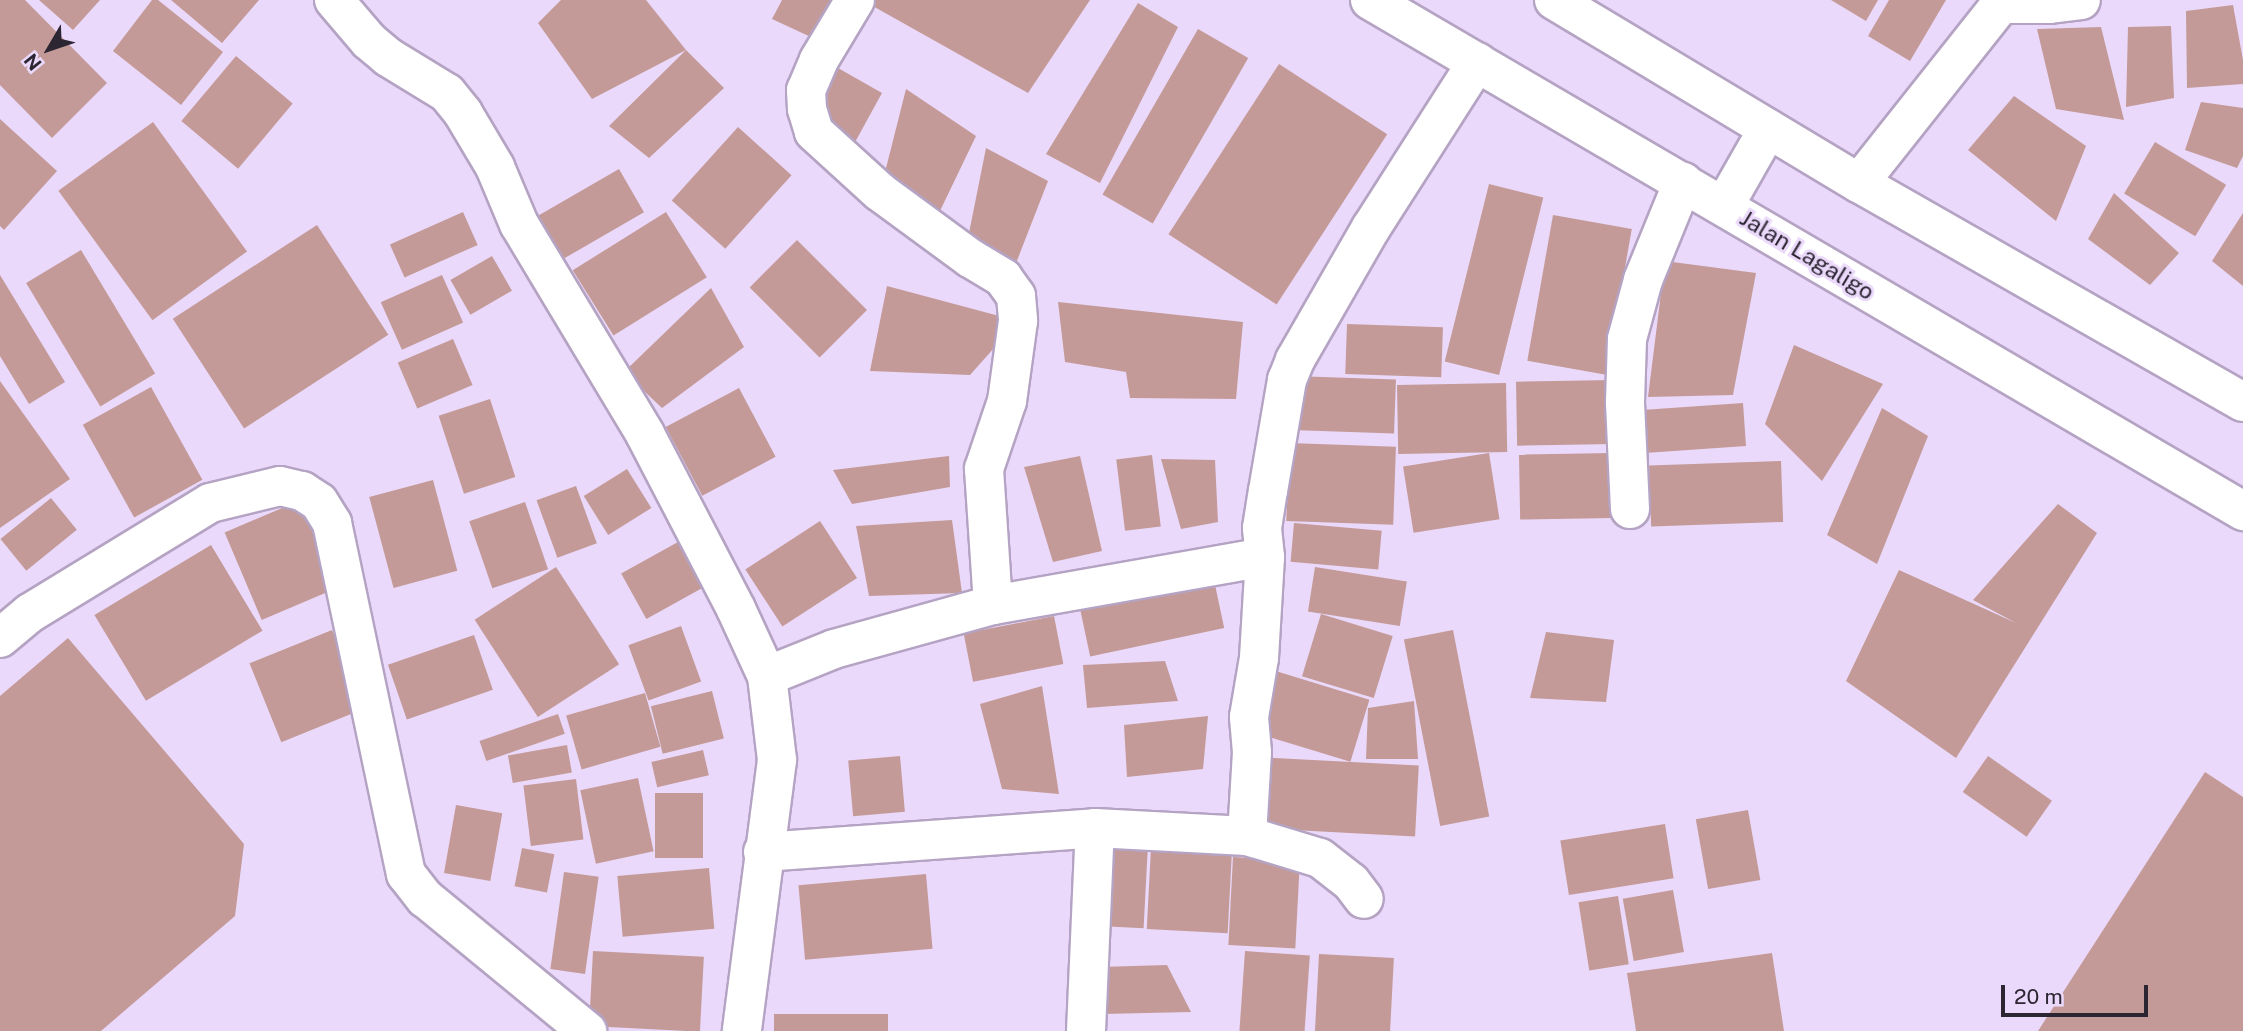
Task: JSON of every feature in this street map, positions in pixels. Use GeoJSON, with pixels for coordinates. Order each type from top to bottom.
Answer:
{"type":"FeatureCollection","features":[{"type":"Feature","properties":{"kind":"street"},"geometry":{"type":"LineString","coordinates":[[334,0],[369,41],[388,57],[447,93],[463,113],[495,167],[519,224],[645,435],[730,598],[767,676],[778,760],[763,852],[742,1031]]}},
{"type":"Feature","properties":{"kind":"street"},"geometry":{"type":"LineString","coordinates":[[855,0],[806,90],[807,109],[814,132],[880,192],[970,258],[1003,278],[1016,296],[1018,321],[1007,401],[984,469],[993,605]]}},
{"type":"Feature","properties":{"kind":"street","name":"Jalan Lagaligo"},"geometry":{"type":"LineString","coordinates":[[1370,0],[2243,511]]}},
{"type":"Feature","properties":{"kind":"street"},"geometry":{"type":"LineString","coordinates":[[1554,0],[1858,183],[2243,402]]}},
{"type":"Feature","properties":{"kind":"street"},"geometry":{"type":"LineString","coordinates":[[1858,183],[2001,2],[2050,4],[2081,0]]}},
{"type":"Feature","properties":{"kind":"street"},"geometry":{"type":"LineString","coordinates":[[1247,836],[1252,752],[1249,717],[1259,658],[1265,556],[1262,528],[1287,380],[1295,360],[1385,205],[1477,62]]}},
{"type":"Feature","properties":{"kind":"street"},"geometry":{"type":"LineString","coordinates":[[1724,206],[1768,129]]}},
{"type":"Feature","properties":{"kind":"street"},"geometry":{"type":"LineString","coordinates":[[1630,509],[1625,402],[1627,339],[1643,280],[1682,182]]}},
{"type":"Feature","properties":{"kind":"street"},"geometry":{"type":"LineString","coordinates":[[0,638],[30,613],[210,503],[280,486],[302,491],[319,502],[332,523],[406,874],[425,898],[587,1031]]}},
{"type":"Feature","properties":{"kind":"street"},"geometry":{"type":"LineString","coordinates":[[767,676],[834,649],[993,605],[1265,556]]}},
{"type":"Feature","properties":{"kind":"street"},"geometry":{"type":"LineString","coordinates":[[763,852],[1095,828],[1247,836],[1320,858],[1351,882],[1364,899]]}},
{"type":"Feature","properties":{"kind":"street"},"geometry":{"type":"LineString","coordinates":[[1086,1031],[1095,828]]}},
{"type":"Feature","properties":{"kind":"building"},"geometry":{"type":"Polygon","coordinates":[[[0,0],[25,0],[107,83],[52,138],[0,85],[0,0]]]}},
{"type":"Feature","properties":{"kind":"building"},"geometry":{"type":"Polygon","coordinates":[[[39,0],[100,0],[73,30],[39,0]]]}},
{"type":"Feature","properties":{"kind":"building"},"geometry":{"type":"Polygon","coordinates":[[[152,0],[158,0],[223,52],[181,105],[113,51],[152,0]]]}},
{"type":"Feature","properties":{"kind":"building"},"geometry":{"type":"Polygon","coordinates":[[[171,0],[259,0],[222,43],[171,0]]]}},
{"type":"Feature","properties":{"kind":"building"},"geometry":{"type":"Polygon","coordinates":[[[561,0],[646,0],[686,50],[592,99],[538,23],[561,0]]]}},
{"type":"Feature","properties":{"kind":"building"},"geometry":{"type":"Polygon","coordinates":[[[782,0],[832,0],[813,38],[772,19],[782,0]]]}},
{"type":"Feature","properties":{"kind":"building"},"geometry":{"type":"Polygon","coordinates":[[[862,0],[1090,0],[1028,93],[862,0]]]}},
{"type":"Feature","properties":{"kind":"building"},"geometry":{"type":"Polygon","coordinates":[[[1831,0],[1878,0],[1866,21],[1831,0]]]}},
{"type":"Feature","properties":{"kind":"building"},"geometry":{"type":"Polygon","coordinates":[[[1889,0],[1946,0],[1910,61],[1868,36],[1889,0]]]}},
{"type":"Feature","properties":{"kind":"building"},"geometry":{"type":"Polygon","coordinates":[[[1138,3],[1178,27],[1100,183],[1046,154],[1138,3]]]}},
{"type":"Feature","properties":{"kind":"building"},"geometry":{"type":"Polygon","coordinates":[[[2233,5],[2243,60],[2243,84],[2187,88],[2186,11],[2233,5]]]}},
{"type":"Feature","properties":{"kind":"building"},"geometry":{"type":"Polygon","coordinates":[[[2171,26],[2174,98],[2126,107],[2128,27],[2171,26]]]}},
{"type":"Feature","properties":{"kind":"building"},"geometry":{"type":"Polygon","coordinates":[[[2101,27],[2124,120],[2056,109],[2037,29],[2101,27]]]}},
{"type":"Feature","properties":{"kind":"building"},"geometry":{"type":"Polygon","coordinates":[[[1198,29],[1248,58],[1153,223],[1102,194],[1198,29]]]}},
{"type":"Feature","properties":{"kind":"building"},"geometry":{"type":"Polygon","coordinates":[[[686,50],[724,88],[649,158],[609,126],[686,50]]]}},
{"type":"Feature","properties":{"kind":"building"},"geometry":{"type":"Polygon","coordinates":[[[236,56],[293,104],[238,169],[181,121],[236,56]]]}},
{"type":"Feature","properties":{"kind":"building"},"geometry":{"type":"Polygon","coordinates":[[[1279,64],[1387,134],[1277,305],[1168,234],[1279,64]]]}},
{"type":"Feature","properties":{"kind":"building"},"geometry":{"type":"Polygon","coordinates":[[[838,68],[882,93],[854,144],[819,116],[838,68]]]}},
{"type":"Feature","properties":{"kind":"building"},"geometry":{"type":"Polygon","coordinates":[[[906,89],[976,136],[939,213],[880,192],[906,89]]]}},
{"type":"Feature","properties":{"kind":"building"},"geometry":{"type":"Polygon","coordinates":[[[2014,96],[2086,146],[2056,221],[1968,150],[2014,96]]]}},
{"type":"Feature","properties":{"kind":"building"},"geometry":{"type":"Polygon","coordinates":[[[2201,102],[2243,108],[2243,156],[2237,168],[2185,150],[2201,102]]]}},
{"type":"Feature","properties":{"kind":"building"},"geometry":{"type":"Polygon","coordinates":[[[0,119],[57,171],[4,230],[0,226],[0,119]]]}},
{"type":"Feature","properties":{"kind":"building"},"geometry":{"type":"Polygon","coordinates":[[[153,122],[247,251],[152,320],[58,191],[153,122]]]}},
{"type":"Feature","properties":{"kind":"building"},"geometry":{"type":"Polygon","coordinates":[[[738,127],[792,175],[725,249],[672,201],[738,127]]]}},
{"type":"Feature","properties":{"kind":"building"},"geometry":{"type":"Polygon","coordinates":[[[2155,142],[2226,185],[2195,236],[2124,193],[2155,142]]]}},
{"type":"Feature","properties":{"kind":"building"},"geometry":{"type":"Polygon","coordinates":[[[986,148],[1048,181],[1011,276],[968,238],[986,148]]]}},
{"type":"Feature","properties":{"kind":"building"},"geometry":{"type":"Polygon","coordinates":[[[619,169],[644,212],[563,259],[538,216],[619,169]]]}},
{"type":"Feature","properties":{"kind":"building"},"geometry":{"type":"Polygon","coordinates":[[[1489,184],[1543,198],[1499,375],[1445,362],[1489,184]]]}},
{"type":"Feature","properties":{"kind":"building"},"geometry":{"type":"Polygon","coordinates":[[[2114,193],[2179,253],[2150,285],[2088,239],[2114,193]]]}},
{"type":"Feature","properties":{"kind":"building"},"geometry":{"type":"Polygon","coordinates":[[[463,212],[478,245],[405,277],[390,245],[463,212]]]}},
{"type":"Feature","properties":{"kind":"building"},"geometry":{"type":"Polygon","coordinates":[[[666,212],[707,277],[614,336],[573,270],[666,212]]]}},
{"type":"Feature","properties":{"kind":"building"},"geometry":{"type":"Polygon","coordinates":[[[2243,213],[2243,286],[2212,261],[2243,213]]]}},
{"type":"Feature","properties":{"kind":"building"},"geometry":{"type":"Polygon","coordinates":[[[1553,215],[1632,229],[1606,375],[1527,361],[1553,215]]]}},
{"type":"Feature","properties":{"kind":"building"},"geometry":{"type":"Polygon","coordinates":[[[317,225],[388,335],[244,429],[173,319],[317,225]]]}},
{"type":"Feature","properties":{"kind":"building"},"geometry":{"type":"Polygon","coordinates":[[[797,240],[867,310],[820,357],[750,287],[797,240]]]}},
{"type":"Feature","properties":{"kind":"building"},"geometry":{"type":"Polygon","coordinates":[[[81,250],[155,373],[100,406],[26,283],[81,250]]]}},
{"type":"Feature","properties":{"kind":"building"},"geometry":{"type":"Polygon","coordinates":[[[492,256],[512,291],[470,315],[450,280],[492,256]]]}},
{"type":"Feature","properties":{"kind":"building"},"geometry":{"type":"Polygon","coordinates":[[[1665,261],[1756,273],[1733,395],[1648,397],[1665,261]]]}},
{"type":"Feature","properties":{"kind":"building"},"geometry":{"type":"Polygon","coordinates":[[[0,275],[65,382],[29,404],[0,356],[0,275]]]}},
{"type":"Feature","properties":{"kind":"building"},"geometry":{"type":"Polygon","coordinates":[[[442,275],[463,323],[402,350],[381,302],[442,275]]]}},
{"type":"Feature","properties":{"kind":"building"},"geometry":{"type":"Polygon","coordinates":[[[887,286],[1018,321],[970,375],[870,371],[887,286]]]}},
{"type":"Feature","properties":{"kind":"building"},"geometry":{"type":"Polygon","coordinates":[[[711,288],[744,347],[662,408],[624,372],[711,288]]]}},
{"type":"Feature","properties":{"kind":"building"},"geometry":{"type":"Polygon","coordinates":[[[1058,302],[1243,322],[1236,399],[1130,398],[1126,372],[1065,362],[1058,302]]]}},
{"type":"Feature","properties":{"kind":"building"},"geometry":{"type":"Polygon","coordinates":[[[1347,324],[1443,327],[1441,377],[1345,374],[1347,324]]]}},
{"type":"Feature","properties":{"kind":"building"},"geometry":{"type":"Polygon","coordinates":[[[453,339],[473,385],[417,408],[398,362],[453,339]]]}},
{"type":"Feature","properties":{"kind":"building"},"geometry":{"type":"Polygon","coordinates":[[[1794,345],[1883,384],[1822,481],[1765,424],[1794,345]]]}},
{"type":"Feature","properties":{"kind":"building"},"geometry":{"type":"Polygon","coordinates":[[[1293,376],[1396,380],[1394,434],[1291,430],[1293,376]]]}},
{"type":"Feature","properties":{"kind":"building"},"geometry":{"type":"Polygon","coordinates":[[[1613,380],[1614,444],[1517,446],[1516,382],[1613,380]]]}},
{"type":"Feature","properties":{"kind":"building"},"geometry":{"type":"Polygon","coordinates":[[[0,381],[70,479],[0,528],[0,381]]]}},
{"type":"Feature","properties":{"kind":"building"},"geometry":{"type":"Polygon","coordinates":[[[1506,383],[1507,452],[1398,454],[1397,385],[1506,383]]]}},
{"type":"Feature","properties":{"kind":"building"},"geometry":{"type":"Polygon","coordinates":[[[151,387],[202,480],[134,518],[83,425],[151,387]]]}},
{"type":"Feature","properties":{"kind":"building"},"geometry":{"type":"Polygon","coordinates":[[[739,388],[776,457],[702,496],[666,427],[739,388]]]}},
{"type":"Feature","properties":{"kind":"building"},"geometry":{"type":"Polygon","coordinates":[[[490,399],[515,477],[464,494],[439,416],[490,399]]]}},
{"type":"Feature","properties":{"kind":"building"},"geometry":{"type":"Polygon","coordinates":[[[1743,403],[1746,446],[1641,453],[1638,410],[1743,403]]]}},
{"type":"Feature","properties":{"kind":"building"},"geometry":{"type":"Polygon","coordinates":[[[1882,408],[1928,436],[1877,564],[1827,535],[1882,408]]]}},
{"type":"Feature","properties":{"kind":"building"},"geometry":{"type":"Polygon","coordinates":[[[1289,443],[1396,447],[1393,525],[1286,521],[1289,443]]]}},
{"type":"Feature","properties":{"kind":"building"},"geometry":{"type":"Polygon","coordinates":[[[1489,453],[1499,519],[1414,533],[1403,467],[1489,453]]]}},
{"type":"Feature","properties":{"kind":"building"},"geometry":{"type":"Polygon","coordinates":[[[1612,453],[1613,518],[1520,520],[1519,455],[1612,453]]]}},
{"type":"Feature","properties":{"kind":"building"},"geometry":{"type":"Polygon","coordinates":[[[1152,455],[1161,526],[1125,531],[1116,459],[1152,455]]]}},
{"type":"Feature","properties":{"kind":"building"},"geometry":{"type":"Polygon","coordinates":[[[949,456],[950,487],[852,504],[833,470],[949,456]]]}},
{"type":"Feature","properties":{"kind":"building"},"geometry":{"type":"Polygon","coordinates":[[[1080,456],[1102,551],[1053,562],[1024,467],[1080,456]]]}},
{"type":"Feature","properties":{"kind":"building"},"geometry":{"type":"Polygon","coordinates":[[[1161,459],[1215,460],[1218,522],[1181,529],[1161,459]]]}},
{"type":"Feature","properties":{"kind":"building"},"geometry":{"type":"Polygon","coordinates":[[[1781,461],[1783,522],[1651,527],[1649,466],[1781,461]]]}},
{"type":"Feature","properties":{"kind":"building"},"geometry":{"type":"Polygon","coordinates":[[[627,469],[651,508],[608,535],[584,496],[627,469]]]}},
{"type":"Feature","properties":{"kind":"building"},"geometry":{"type":"Polygon","coordinates":[[[433,480],[457,571],[394,588],[369,497],[433,480]]]}},
{"type":"Feature","properties":{"kind":"building"},"geometry":{"type":"Polygon","coordinates":[[[576,486],[597,543],[557,558],[537,500],[576,486]]]}},
{"type":"Feature","properties":{"kind":"building"},"geometry":{"type":"Polygon","coordinates":[[[51,498],[77,530],[26,571],[0,539],[51,498]]]}},
{"type":"Feature","properties":{"kind":"building"},"geometry":{"type":"Polygon","coordinates":[[[301,500],[338,587],[262,620],[225,532],[301,500]]]}},
{"type":"Feature","properties":{"kind":"building"},"geometry":{"type":"Polygon","coordinates":[[[525,502],[548,569],[492,588],[469,521],[525,502]]]}},
{"type":"Feature","properties":{"kind":"building"},"geometry":{"type":"Polygon","coordinates":[[[2058,504],[2097,533],[1956,758],[1846,681],[1899,570],[2016,623],[1973,600],[2058,504]]]}},
{"type":"Feature","properties":{"kind":"building"},"geometry":{"type":"Polygon","coordinates":[[[952,520],[962,593],[869,596],[856,526],[952,520]]]}},
{"type":"Feature","properties":{"kind":"building"},"geometry":{"type":"Polygon","coordinates":[[[820,521],[857,578],[782,627],[745,569],[820,521]]]}},
{"type":"Feature","properties":{"kind":"building"},"geometry":{"type":"Polygon","coordinates":[[[1294,523],[1382,531],[1378,570],[1291,562],[1294,523]]]}},
{"type":"Feature","properties":{"kind":"building"},"geometry":{"type":"Polygon","coordinates":[[[678,542],[703,587],[646,619],[621,574],[678,542]]]}},
{"type":"Feature","properties":{"kind":"building"},"geometry":{"type":"Polygon","coordinates":[[[211,545],[263,631],[146,701],[94,615],[211,545]]]}},
{"type":"Feature","properties":{"kind":"building"},"geometry":{"type":"Polygon","coordinates":[[[556,567],[619,664],[538,717],[475,620],[556,567]]]}},
{"type":"Feature","properties":{"kind":"building"},"geometry":{"type":"Polygon","coordinates":[[[1315,567],[1407,582],[1400,626],[1308,611],[1315,567]]]}},
{"type":"Feature","properties":{"kind":"building"},"geometry":{"type":"Polygon","coordinates":[[[1214,580],[1224,628],[1090,656],[1080,608],[1214,580]]]}},
{"type":"Feature","properties":{"kind":"building"},"geometry":{"type":"Polygon","coordinates":[[[1321,614],[1393,636],[1374,698],[1302,676],[1321,614]]]}},
{"type":"Feature","properties":{"kind":"building"},"geometry":{"type":"Polygon","coordinates":[[[1054,616],[1063,664],[973,682],[964,634],[1054,616]]]}},
{"type":"Feature","properties":{"kind":"building"},"geometry":{"type":"Polygon","coordinates":[[[681,626],[701,681],[649,701],[628,645],[681,626]]]}},
{"type":"Feature","properties":{"kind":"building"},"geometry":{"type":"Polygon","coordinates":[[[332,630],[364,709],[281,742],[249,663],[332,630]]]}},
{"type":"Feature","properties":{"kind":"building"},"geometry":{"type":"Polygon","coordinates":[[[1453,630],[1489,817],[1440,826],[1404,640],[1453,630]]]}},
{"type":"Feature","properties":{"kind":"building"},"geometry":{"type":"Polygon","coordinates":[[[1546,632],[1614,640],[1606,702],[1530,698],[1546,632]]]}},
{"type":"Feature","properties":{"kind":"building"},"geometry":{"type":"Polygon","coordinates":[[[474,635],[493,690],[407,719],[388,665],[474,635]]]}},
{"type":"Feature","properties":{"kind":"building"},"geometry":{"type":"Polygon","coordinates":[[[68,638],[244,844],[235,916],[101,1031],[0,1031],[0,696],[68,638]]]}},
{"type":"Feature","properties":{"kind":"building"},"geometry":{"type":"Polygon","coordinates":[[[1165,661],[1178,701],[1087,708],[1083,665],[1165,661]]]}},
{"type":"Feature","properties":{"kind":"building"},"geometry":{"type":"Polygon","coordinates":[[[1269,669],[1369,700],[1350,762],[1250,731],[1269,669]]]}},
{"type":"Feature","properties":{"kind":"building"},"geometry":{"type":"Polygon","coordinates":[[[1042,686],[1059,794],[1002,789],[980,704],[1042,686]]]}},
{"type":"Feature","properties":{"kind":"building"},"geometry":{"type":"Polygon","coordinates":[[[712,691],[724,739],[663,754],[651,706],[712,691]]]}},
{"type":"Feature","properties":{"kind":"building"},"geometry":{"type":"Polygon","coordinates":[[[645,693],[660,747],[582,769],[566,716],[645,693]]]}},
{"type":"Feature","properties":{"kind":"building"},"geometry":{"type":"Polygon","coordinates":[[[1414,701],[1418,759],[1366,759],[1368,708],[1414,701]]]}},
{"type":"Feature","properties":{"kind":"building"},"geometry":{"type":"Polygon","coordinates":[[[558,714],[565,734],[486,761],[480,741],[558,714]]]}},
{"type":"Feature","properties":{"kind":"building"},"geometry":{"type":"Polygon","coordinates":[[[1208,716],[1203,769],[1127,777],[1124,725],[1208,716]]]}},
{"type":"Feature","properties":{"kind":"building"},"geometry":{"type":"Polygon","coordinates":[[[567,745],[572,773],[513,783],[508,755],[567,745]]]}},
{"type":"Feature","properties":{"kind":"building"},"geometry":{"type":"Polygon","coordinates":[[[703,750],[709,775],[657,787],[651,762],[703,750]]]}},
{"type":"Feature","properties":{"kind":"building"},"geometry":{"type":"Polygon","coordinates":[[[900,756],[905,812],[853,816],[848,761],[900,756]]]}},
{"type":"Feature","properties":{"kind":"building"},"geometry":{"type":"Polygon","coordinates":[[[1988,756],[2052,801],[2027,837],[1963,792],[1988,756]]]}},
{"type":"Feature","properties":{"kind":"building"},"geometry":{"type":"Polygon","coordinates":[[[1256,757],[1419,766],[1415,836],[1252,828],[1256,757]]]}},
{"type":"Feature","properties":{"kind":"building"},"geometry":{"type":"Polygon","coordinates":[[[2205,772],[2243,797],[2243,1031],[2038,1031],[2205,772]]]}},
{"type":"Feature","properties":{"kind":"building"},"geometry":{"type":"Polygon","coordinates":[[[638,778],[654,851],[596,864],[580,790],[638,778]]]}},
{"type":"Feature","properties":{"kind":"building"},"geometry":{"type":"Polygon","coordinates":[[[576,779],[583,840],[531,846],[523,785],[576,779]]]}},
{"type":"Feature","properties":{"kind":"building"},"geometry":{"type":"Polygon","coordinates":[[[655,793],[703,793],[703,858],[655,858],[655,793]]]}},
{"type":"Feature","properties":{"kind":"building"},"geometry":{"type":"Polygon","coordinates":[[[456,805],[502,813],[490,881],[444,873],[456,805]]]}},
{"type":"Feature","properties":{"kind":"building"},"geometry":{"type":"Polygon","coordinates":[[[1748,810],[1760,880],[1708,889],[1696,819],[1748,810]]]}},
{"type":"Feature","properties":{"kind":"building"},"geometry":{"type":"Polygon","coordinates":[[[1665,824],[1674,878],[1569,895],[1560,841],[1665,824]]]}},
{"type":"Feature","properties":{"kind":"building"},"geometry":{"type":"Polygon","coordinates":[[[1103,843],[1148,845],[1144,928],[1099,926],[1103,843]]]}},
{"type":"Feature","properties":{"kind":"building"},"geometry":{"type":"Polygon","coordinates":[[[522,848],[554,854],[547,893],[515,886],[522,848]]]}},
{"type":"Feature","properties":{"kind":"building"},"geometry":{"type":"Polygon","coordinates":[[[1151,848],[1232,852],[1228,933],[1147,929],[1151,848]]]}},
{"type":"Feature","properties":{"kind":"building"},"geometry":{"type":"Polygon","coordinates":[[[1233,857],[1300,861],[1295,948],[1228,945],[1233,857]]]}},
{"type":"Feature","properties":{"kind":"building"},"geometry":{"type":"Polygon","coordinates":[[[709,868],[714,929],[623,937],[617,876],[709,868]]]}},
{"type":"Feature","properties":{"kind":"building"},"geometry":{"type":"Polygon","coordinates":[[[564,872],[599,877],[585,974],[550,969],[564,872]]]}},
{"type":"Feature","properties":{"kind":"building"},"geometry":{"type":"Polygon","coordinates":[[[926,874],[933,949],[805,960],[798,885],[926,874]]]}},
{"type":"Feature","properties":{"kind":"building"},"geometry":{"type":"Polygon","coordinates":[[[1673,890],[1684,952],[1634,961],[1623,899],[1673,890]]]}},
{"type":"Feature","properties":{"kind":"building"},"geometry":{"type":"Polygon","coordinates":[[[1618,896],[1629,964],[1589,970],[1578,902],[1618,896]]]}},
{"type":"Feature","properties":{"kind":"building"},"geometry":{"type":"Polygon","coordinates":[[[593,951],[704,957],[700,1031],[589,1026],[593,951]]]}},
{"type":"Feature","properties":{"kind":"building"},"geometry":{"type":"Polygon","coordinates":[[[1245,951],[1310,956],[1305,1031],[1239,1031],[1245,951]]]}},
{"type":"Feature","properties":{"kind":"building"},"geometry":{"type":"Polygon","coordinates":[[[1772,953],[1784,1031],[1636,1031],[1627,973],[1772,953]]]}},
{"type":"Feature","properties":{"kind":"building"},"geometry":{"type":"Polygon","coordinates":[[[1319,954],[1394,958],[1390,1031],[1315,1031],[1319,954]]]}},
{"type":"Feature","properties":{"kind":"building"},"geometry":{"type":"Polygon","coordinates":[[[1167,965],[1191,1012],[1102,1014],[1100,967],[1167,965]]]}},
{"type":"Feature","properties":{"kind":"building"},"geometry":{"type":"Polygon","coordinates":[[[774,1014],[888,1014],[888,1031],[774,1031],[774,1014]]]}}]}
